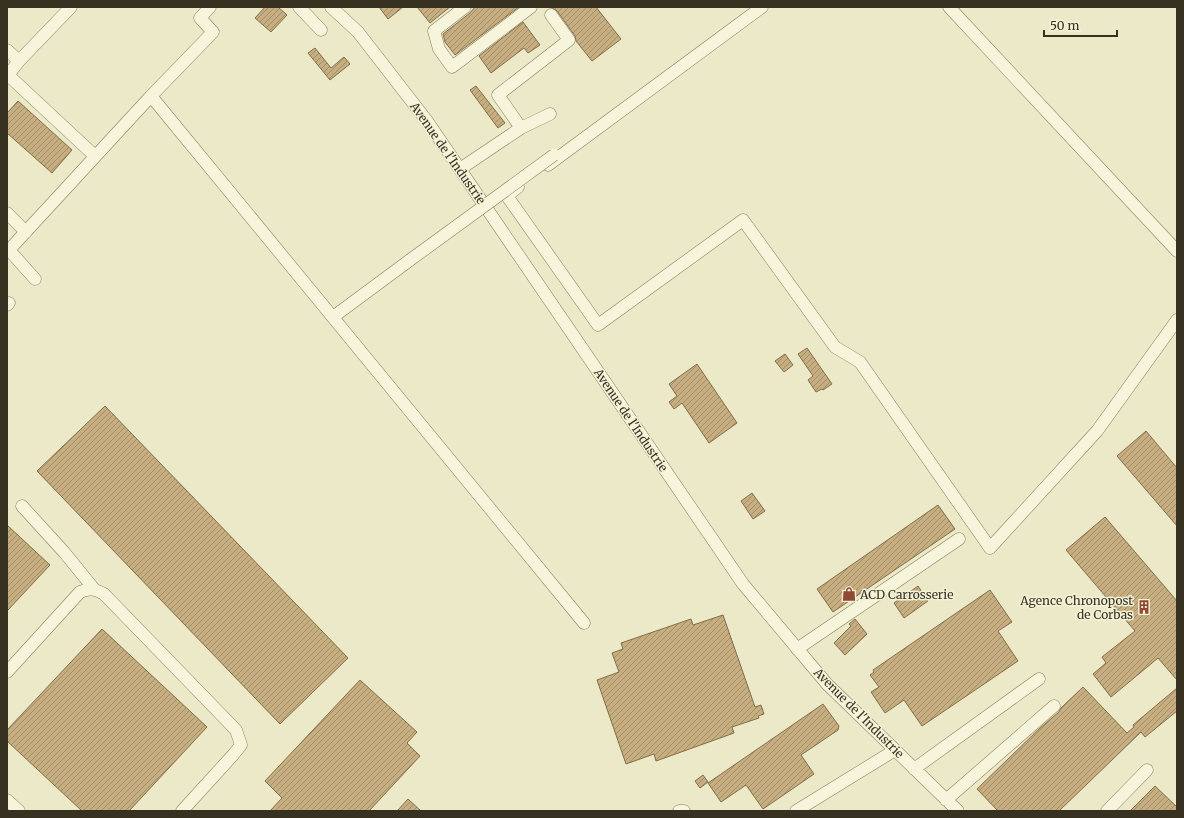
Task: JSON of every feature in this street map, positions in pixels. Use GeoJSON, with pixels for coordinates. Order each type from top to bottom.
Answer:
{"type":"FeatureCollection","features":[{"type":"Feature","properties":{"kind":"street"},"geometry":{"type":"LineString","coordinates":[[71,7],[8,75],[95,156]]}},
{"type":"Feature","properties":{"kind":"street"},"geometry":{"type":"LineString","coordinates":[[35,279],[9,250],[151,96],[213,32],[200,18],[210,7]]}},
{"type":"Feature","properties":{"kind":"street"},"geometry":{"type":"LineString","coordinates":[[299,7],[321,30]]}},
{"type":"Feature","properties":{"kind":"street","name":"Avenue de l'Industrie"},"geometry":{"type":"LineString","coordinates":[[331,7],[358,32],[427,121],[743,584],[827,684],[958,811]]}},
{"type":"Feature","properties":{"kind":"street"},"geometry":{"type":"LineString","coordinates":[[465,7],[434,31],[439,49],[452,67],[531,7]]}},
{"type":"Feature","properties":{"kind":"street"},"geometry":{"type":"LineString","coordinates":[[762,7],[507,196],[598,325],[743,220],[835,347],[860,362],[990,548],[1097,431],[1177,320]]}},
{"type":"Feature","properties":{"kind":"street"},"geometry":{"type":"LineString","coordinates":[[949,7],[1177,251]]}},
{"type":"Feature","properties":{"kind":"street"},"geometry":{"type":"LineString","coordinates":[[521,128],[498,95],[569,40],[551,15]]}},
{"type":"Feature","properties":{"kind":"street"},"geometry":{"type":"LineString","coordinates":[[7,50],[19,62]]}},
{"type":"Feature","properties":{"kind":"street"},"geometry":{"type":"LineString","coordinates":[[151,96],[584,623]]}},
{"type":"Feature","properties":{"kind":"street"},"geometry":{"type":"LineString","coordinates":[[460,169],[521,128],[550,114]]}},
{"type":"Feature","properties":{"kind":"street"},"geometry":{"type":"LineString","coordinates":[[333,317],[578,137],[583,140]]}},
{"type":"Feature","properties":{"kind":"street"},"geometry":{"type":"LineString","coordinates":[[7,213],[26,232]]}},
{"type":"Feature","properties":{"kind":"street"},"geometry":{"type":"LineString","coordinates":[[22,506],[64,552],[94,589],[104,594],[236,730],[241,745],[182,811]]}},
{"type":"Feature","properties":{"kind":"street"},"geometry":{"type":"LineString","coordinates":[[797,649],[959,539]]}},
{"type":"Feature","properties":{"kind":"street"},"geometry":{"type":"LineString","coordinates":[[7,672],[80,592],[87,589],[94,589]]}},
{"type":"Feature","properties":{"kind":"street"},"geometry":{"type":"LineString","coordinates":[[914,769],[1040,679]]}},
{"type":"Feature","properties":{"kind":"street"},"geometry":{"type":"LineString","coordinates":[[946,800],[1054,706]]}},
{"type":"Feature","properties":{"kind":"street"},"geometry":{"type":"LineString","coordinates":[[796,811],[895,750]]}},
{"type":"Feature","properties":{"kind":"street"},"geometry":{"type":"LineString","coordinates":[[1108,811],[1147,770]]}},
{"type":"Feature","properties":{"kind":"street"},"geometry":{"type":"LineString","coordinates":[[7,800],[19,811]]}},
{"type":"Feature","properties":{"kind":"street"},"geometry":{"type":"LineString","coordinates":[[679,811],[684,811]]}},
{"type":"Feature","properties":{"kind":"building"},"geometry":{"type":"Polygon","coordinates":[[[265,7],[278,7],[287,15],[271,32],[255,18],[265,7]]]}},
{"type":"Feature","properties":{"kind":"building"},"geometry":{"type":"Polygon","coordinates":[[[379,7],[403,7],[388,19],[379,7]]]}},
{"type":"Feature","properties":{"kind":"building"},"geometry":{"type":"Polygon","coordinates":[[[417,7],[450,7],[430,23],[417,7]]]}},
{"type":"Feature","properties":{"kind":"building"},"geometry":{"type":"Polygon","coordinates":[[[475,7],[519,7],[455,55],[445,42],[443,34],[470,13],[475,7]]]}},
{"type":"Feature","properties":{"kind":"building"},"geometry":{"type":"Polygon","coordinates":[[[551,7],[596,7],[621,39],[592,61],[576,41],[575,36],[557,11],[551,7]]]}},
{"type":"Feature","properties":{"kind":"building"},"geometry":{"type":"Polygon","coordinates":[[[523,22],[540,45],[528,53],[524,48],[491,73],[479,56],[523,22]]]}},
{"type":"Feature","properties":{"kind":"building"},"geometry":{"type":"Polygon","coordinates":[[[315,48],[331,68],[344,57],[350,64],[330,80],[308,53],[315,48]]]}},
{"type":"Feature","properties":{"kind":"building"},"geometry":{"type":"Polygon","coordinates":[[[476,86],[505,123],[498,128],[470,90],[476,86]]]}},
{"type":"Feature","properties":{"kind":"building"},"geometry":{"type":"Polygon","coordinates":[[[18,101],[72,150],[52,173],[7,133],[7,113],[18,101]]]}},
{"type":"Feature","properties":{"kind":"building"},"geometry":{"type":"Polygon","coordinates":[[[807,348],[832,384],[823,390],[822,389],[816,392],[808,380],[813,376],[798,354],[807,348]]]}},
{"type":"Feature","properties":{"kind":"building"},"geometry":{"type":"Polygon","coordinates":[[[785,354],[793,365],[784,372],[775,361],[785,354]]]}},
{"type":"Feature","properties":{"kind":"building"},"geometry":{"type":"Polygon","coordinates":[[[697,364],[737,423],[709,443],[682,403],[674,409],[669,402],[677,396],[669,384],[697,364]]]}},
{"type":"Feature","properties":{"kind":"building"},"geometry":{"type":"Polygon","coordinates":[[[105,406],[348,658],[280,724],[37,471],[105,406]]]}},
{"type":"Feature","properties":{"kind":"building"},"geometry":{"type":"Polygon","coordinates":[[[1146,431],[1177,468],[1177,526],[1117,456],[1146,431]]]}},
{"type":"Feature","properties":{"kind":"building"},"geometry":{"type":"Polygon","coordinates":[[[752,493],[765,511],[753,519],[741,501],[752,493]]]}},
{"type":"Feature","properties":{"kind":"building"},"geometry":{"type":"Polygon","coordinates":[[[938,505],[955,529],[833,612],[817,589],[938,505]]]}},
{"type":"Feature","properties":{"kind":"building","name":"Agence Chronopost de Corbas"},"geometry":{"type":"Polygon","coordinates":[[[1105,517],[1177,601],[1177,680],[1158,658],[1111,697],[1093,674],[1106,663],[1102,657],[1135,631],[1066,550],[1105,517]]]}},
{"type":"Feature","properties":{"kind":"building"},"geometry":{"type":"Polygon","coordinates":[[[7,525],[50,565],[7,611],[7,525]]]}},
{"type":"Feature","properties":{"kind":"building"},"geometry":{"type":"Polygon","coordinates":[[[918,586],[928,601],[904,618],[894,603],[918,586]]]}},
{"type":"Feature","properties":{"kind":"building"},"geometry":{"type":"Polygon","coordinates":[[[990,590],[1012,622],[998,631],[1018,661],[922,726],[904,700],[885,713],[871,692],[879,687],[870,675],[874,672],[873,670],[990,590]]]}},
{"type":"Feature","properties":{"kind":"building"},"geometry":{"type":"Polygon","coordinates":[[[723,615],[755,707],[761,705],[764,714],[758,716],[759,718],[732,727],[734,733],[656,761],[654,754],[626,764],[597,680],[619,672],[612,653],[623,649],[621,643],[691,619],[693,625],[723,615]]]}},
{"type":"Feature","properties":{"kind":"building"},"geometry":{"type":"Polygon","coordinates":[[[855,619],[867,634],[845,655],[834,643],[851,626],[849,624],[855,619]]]}},
{"type":"Feature","properties":{"kind":"building"},"geometry":{"type":"Polygon","coordinates":[[[102,629],[207,727],[129,811],[82,811],[7,741],[7,730],[102,629]]]}},
{"type":"Feature","properties":{"kind":"building"},"geometry":{"type":"Polygon","coordinates":[[[360,680],[417,732],[407,743],[420,756],[369,811],[270,811],[282,798],[265,781],[360,680]]]}},
{"type":"Feature","properties":{"kind":"building"},"geometry":{"type":"Polygon","coordinates":[[[1083,687],[1127,733],[1134,727],[1133,725],[1177,688],[1177,711],[1145,737],[1141,732],[1059,811],[998,811],[977,789],[1039,729],[1059,712],[1061,708],[1083,687]]]}},
{"type":"Feature","properties":{"kind":"building"},"geometry":{"type":"Polygon","coordinates":[[[823,704],[839,726],[838,730],[801,755],[814,774],[763,809],[746,785],[721,802],[708,783],[823,704]]]}},
{"type":"Feature","properties":{"kind":"building"},"geometry":{"type":"Polygon","coordinates":[[[703,775],[708,782],[700,788],[695,781],[703,775]]]}},
{"type":"Feature","properties":{"kind":"building"},"geometry":{"type":"Polygon","coordinates":[[[1155,786],[1177,807],[1177,811],[1130,811],[1155,786]]]}},
{"type":"Feature","properties":{"kind":"building"},"geometry":{"type":"Polygon","coordinates":[[[408,799],[421,811],[397,811],[408,799]]]}},
{"type":"Feature","properties":{"kind":"place","name":"ACD Carrosserie"},"geometry":{"type":"Point","coordinates":[849,594]}},
{"type":"Feature","properties":{"kind":"place","name":"Agence Chronopost de Corbas"},"geometry":{"type":"Point","coordinates":[1144,607]}}]}
